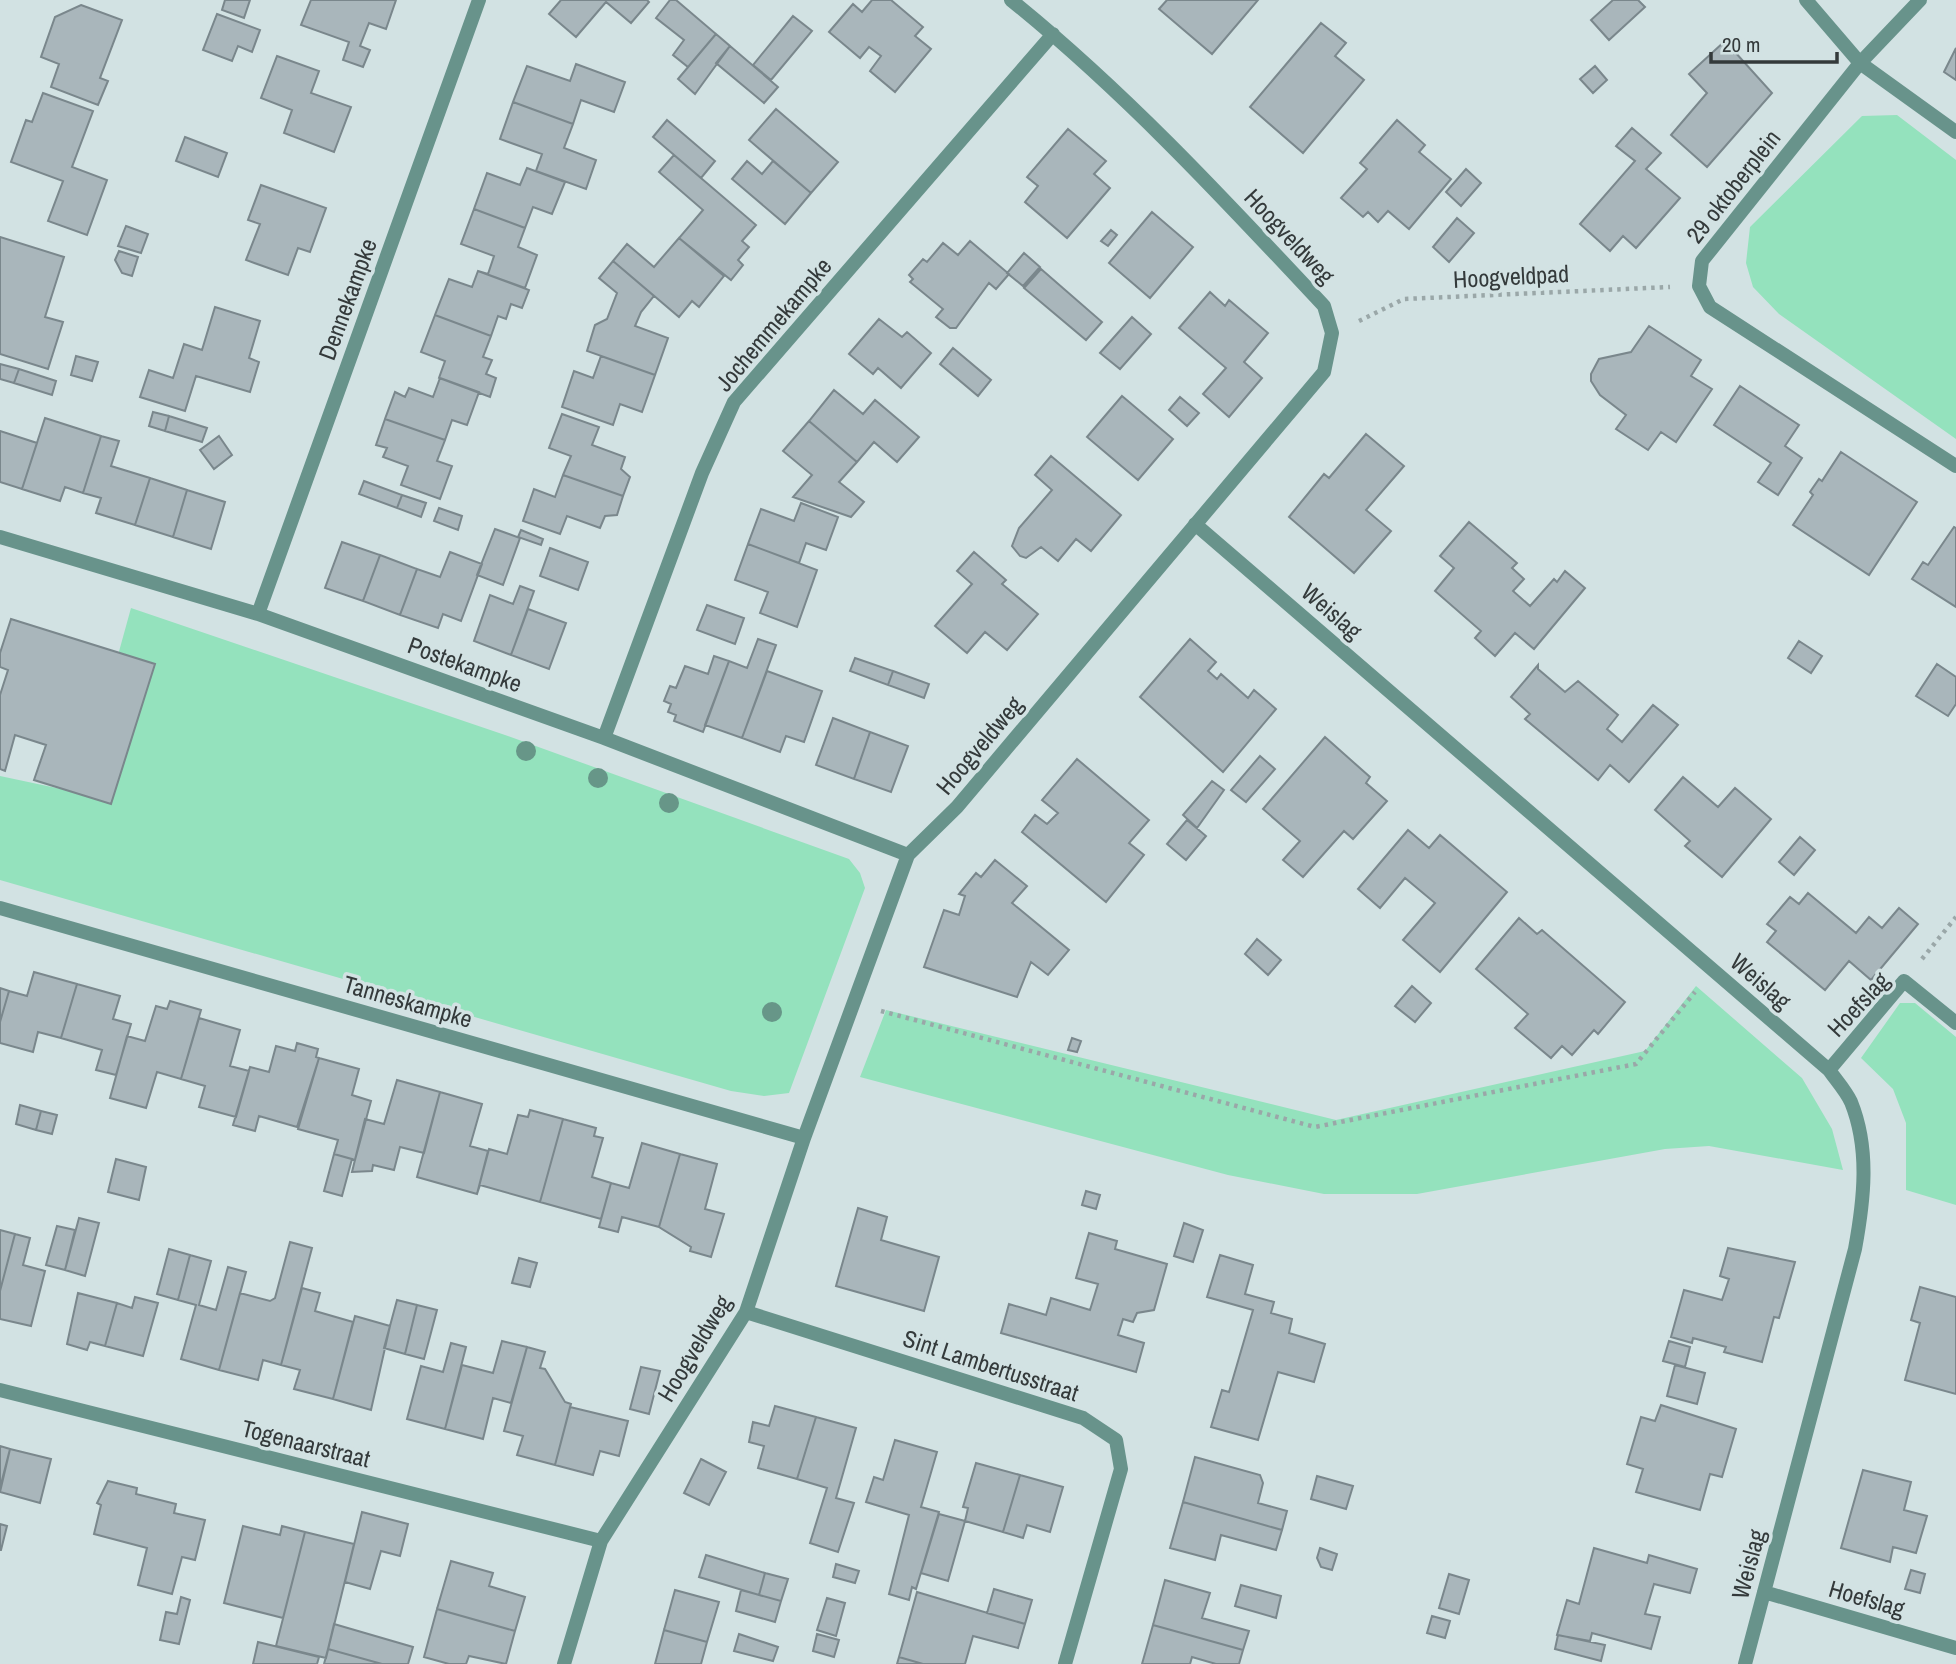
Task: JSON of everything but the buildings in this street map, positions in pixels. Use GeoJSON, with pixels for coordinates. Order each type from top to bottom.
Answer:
{"type":"FeatureCollection","features":[{"type":"Feature","properties":{"kind":"street","name":"Dennekampke"},"geometry":{"type":"LineString","coordinates":[[258,614],[479,0]]}},
{"type":"Feature","properties":{"kind":"street","name":"Hoogveldweg"},"geometry":{"type":"LineString","coordinates":[[564,1664],[601,1541],[746,1312],[804,1138],[856,1004],[908,855],[957,807],[1324,372],[1332,333],[1324,306],[1182,154],[1053,34],[1011,0]]}},
{"type":"Feature","properties":{"kind":"street"},"geometry":{"type":"LineString","coordinates":[[1806,0],[1860,63],[1956,132]]}},
{"type":"Feature","properties":{"kind":"street","name":"29 oktoberplein"},"geometry":{"type":"LineString","coordinates":[[1699,286],[1702,261],[1860,63],[1920,0]]}},
{"type":"Feature","properties":{"kind":"street","name":"Jochemmekampke"},"geometry":{"type":"LineString","coordinates":[[604,738],[702,472],[734,402],[1053,34]]}},
{"type":"Feature","properties":{"kind":"street"},"geometry":{"type":"LineString","coordinates":[[1699,286],[1710,307],[1956,466]]}},
{"type":"Feature","properties":{"kind":"street","name":"Weislag"},"geometry":{"type":"LineString","coordinates":[[1195,524],[1829,1070],[1851,1101],[1863,1150],[1864,1199],[1855,1249],[1745,1664]]}},
{"type":"Feature","properties":{"kind":"street","name":"Postekampke"},"geometry":{"type":"LineString","coordinates":[[0,537],[258,614],[604,738],[908,855]]}},
{"type":"Feature","properties":{"kind":"street","name":"Tanneskampke"},"geometry":{"type":"LineString","coordinates":[[0,908],[804,1138]]}},
{"type":"Feature","properties":{"kind":"street","name":"Hoefslag"},"geometry":{"type":"LineString","coordinates":[[1829,1070],[1904,981],[1956,1023]]}},
{"type":"Feature","properties":{"kind":"street","name":"Sint Lambertusstraat"},"geometry":{"type":"LineString","coordinates":[[746,1312],[1083,1418],[1116,1440],[1121,1469],[1065,1664]]}},
{"type":"Feature","properties":{"kind":"street","name":"Togenaarstraat"},"geometry":{"type":"LineString","coordinates":[[0,1390],[601,1541]]}},
{"type":"Feature","properties":{"kind":"street","name":"Hoefslag"},"geometry":{"type":"LineString","coordinates":[[1764,1592],[1956,1648]]}},
{"type":"Feature","properties":{"kind":"path","name":"Hoogveldpad"},"geometry":{"type":"LineString","coordinates":[[1332,333],[1404,299],[1699,286]]}},
{"type":"Feature","properties":{"kind":"path"},"geometry":{"type":"LineString","coordinates":[[1904,981],[1956,917]]}},
{"type":"Feature","properties":{"kind":"path"},"geometry":{"type":"LineString","coordinates":[[856,1004],[1315,1127],[1636,1064],[1714,970]]}},
{"type":"Feature","properties":{"kind":"green space"},"geometry":{"type":"Polygon","coordinates":[[[1897,115],[1956,160],[1956,439],[1779,314],[1753,287],[1746,263],[1750,227],[1862,116],[1897,115]]]}},
{"type":"Feature","properties":{"kind":"green space"},"geometry":{"type":"Polygon","coordinates":[[[131,608],[505,735],[849,859],[860,873],[865,888],[789,1093],[764,1096],[731,1091],[0,880],[0,776],[80,793],[131,608]]]}},
{"type":"Feature","properties":{"kind":"green space"},"geometry":{"type":"Polygon","coordinates":[[[1696,986],[1802,1078],[1832,1129],[1843,1170],[1709,1146],[1665,1149],[1417,1194],[1324,1194],[1228,1175],[860,1077],[886,1010],[1336,1120],[1645,1051],[1696,986]]]}},
{"type":"Feature","properties":{"kind":"green space"},"geometry":{"type":"Polygon","coordinates":[[[1900,1003],[1915,1003],[1956,1037],[1956,1205],[1906,1190],[1906,1123],[1893,1089],[1861,1058],[1900,1003]]]}}]}
